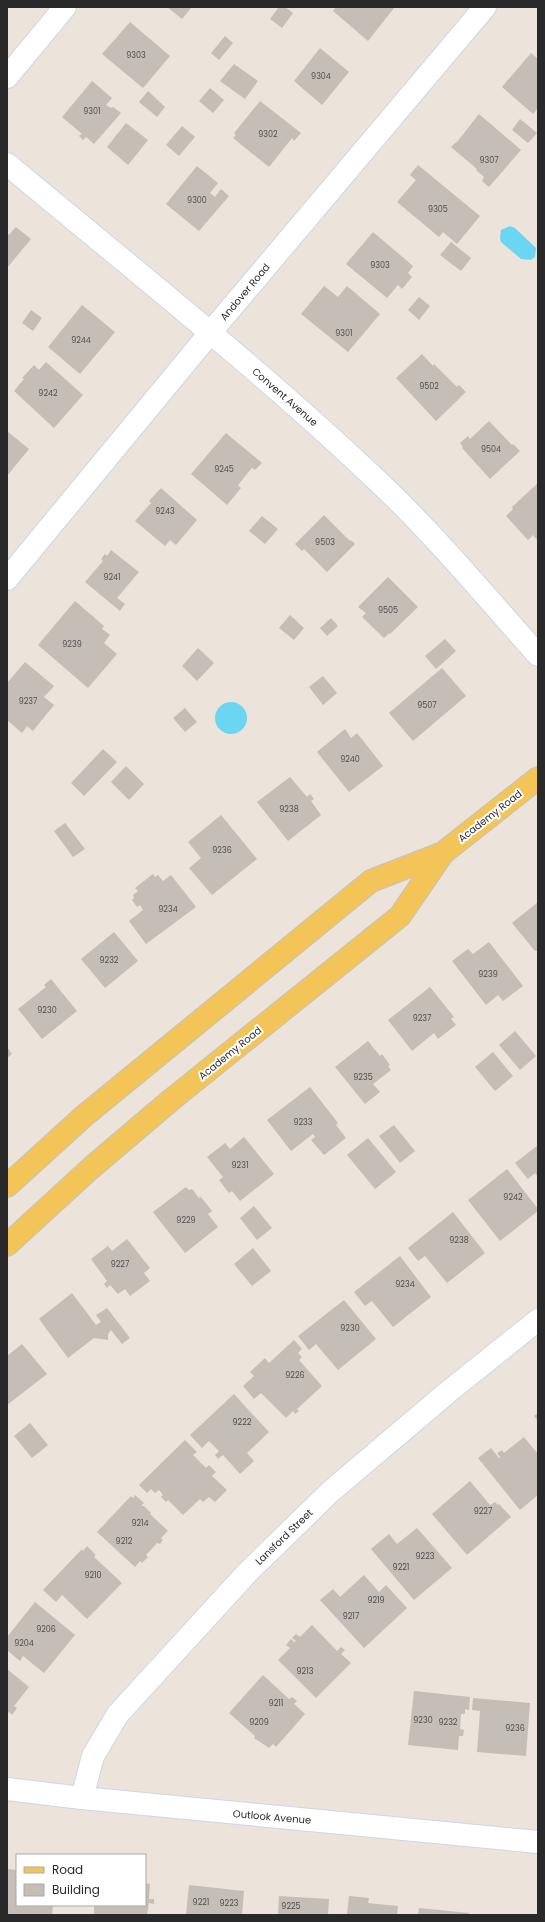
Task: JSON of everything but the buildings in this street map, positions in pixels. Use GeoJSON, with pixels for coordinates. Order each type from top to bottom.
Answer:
{"type":"FeatureCollection","features":[{"type":"Feature","properties":{"kind":"main road","name":"Academy Road"},"geometry":{"type":"LineString","coordinates":[[7,1186],[84,1116],[370,881],[443,853],[538,778]]}},
{"type":"Feature","properties":{"kind":"main road","name":"Academy Road"},"geometry":{"type":"LineString","coordinates":[[7,1245],[91,1168],[171,1100],[400,916],[443,853]]}},
{"type":"Feature","properties":{"kind":"street"},"geometry":{"type":"LineString","coordinates":[[7,77],[65,7]]}},
{"type":"Feature","properties":{"kind":"street","name":"Andover Road"},"geometry":{"type":"LineString","coordinates":[[7,579],[210,334],[485,7]]}},
{"type":"Feature","properties":{"kind":"street","name":"Convent Avenue"},"geometry":{"type":"LineString","coordinates":[[7,164],[309,418],[386,489],[446,550],[538,656]]}},
{"type":"Feature","properties":{"kind":"street","name":"Lansford Street"},"geometry":{"type":"LineString","coordinates":[[82,1798],[93,1756],[118,1714],[247,1573],[330,1492],[448,1392],[538,1320]]}},
{"type":"Feature","properties":{"kind":"street","name":"Outlook Avenue"},"geometry":{"type":"LineString","coordinates":[[7,1790],[538,1842]]}},
{"type":"Feature","properties":{"kind":"water"},"geometry":{"type":"Polygon","coordinates":[[[510,226],[515,228],[536,248],[535,257],[531,260],[521,259],[501,242],[501,230],[510,226]]]}},
{"type":"Feature","properties":{"kind":"water"},"geometry":{"type":"Polygon","coordinates":[[[228,702],[234,702],[244,709],[247,718],[246,724],[240,731],[234,734],[228,734],[218,727],[215,721],[215,715],[222,705],[228,702]]]}}]}
